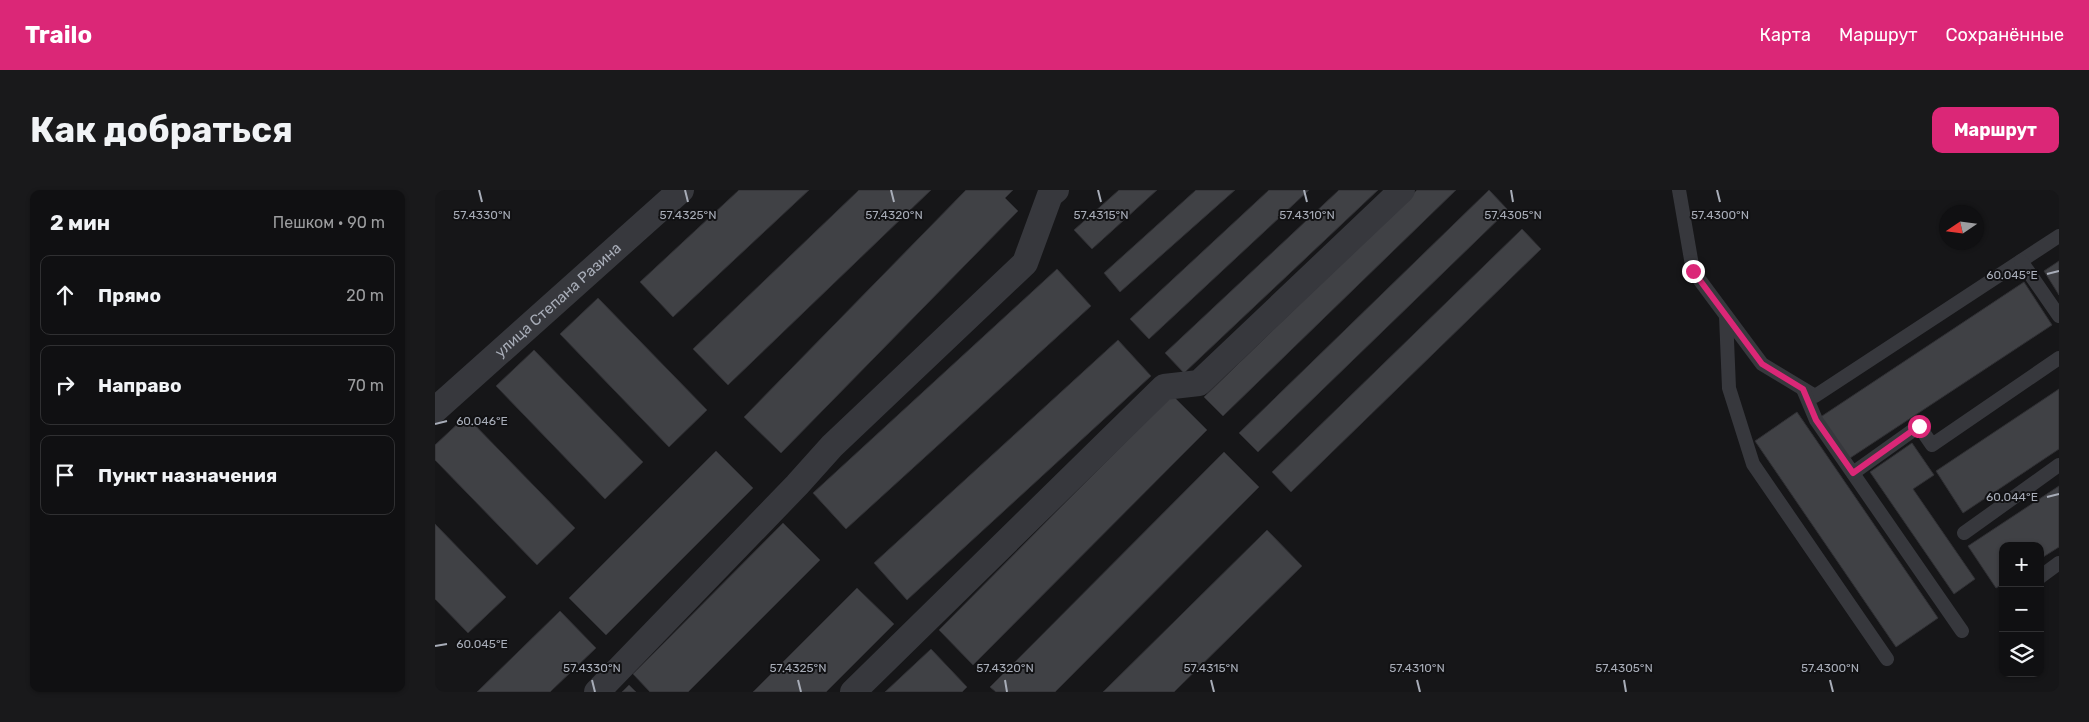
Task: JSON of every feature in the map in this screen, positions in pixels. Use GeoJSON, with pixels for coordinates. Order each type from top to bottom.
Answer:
{"type":"FeatureCollection","features":[{"type":"Feature","properties":{"kind":"street","name":"улица Степана Разина"},"geometry":{"type":"LineString","coordinates":[[435,410],[681,190]]}},
{"type":"Feature","properties":{"kind":"street"},"geometry":{"type":"LineString","coordinates":[[597,692],[797,485],[832,446],[1025,263],[1050,195],[1056,190]]}},
{"type":"Feature","properties":{"kind":"street"},"geometry":{"type":"LineString","coordinates":[[853,692],[1164,387],[1199,383],[1402,190]]}},
{"type":"Feature","properties":{"kind":"lane"},"geometry":{"type":"LineString","coordinates":[[1679,190],[1693,271],[1762,364],[1815,396],[2059,236]]}},
{"type":"Feature","properties":{"kind":"lane"},"geometry":{"type":"LineString","coordinates":[[2021,261],[2059,316]]}},
{"type":"Feature","properties":{"kind":"lane"},"geometry":{"type":"LineString","coordinates":[[1726,316],[1729,388],[1753,464],[1887,659]]}},
{"type":"Feature","properties":{"kind":"lane"},"geometry":{"type":"LineString","coordinates":[[1853,473],[1919,426],[1933,444],[2059,358]]}},
{"type":"Feature","properties":{"kind":"lane"},"geometry":{"type":"LineString","coordinates":[[1803,389],[1816,420],[1962,631]]}},
{"type":"Feature","properties":{"kind":"lane"},"geometry":{"type":"LineString","coordinates":[[1964,533],[2059,465]]}},
{"type":"Feature","properties":{"kind":"lane"},"geometry":{"type":"LineString","coordinates":[[2044,574],[2059,564]]}},
{"type":"Feature","properties":{"kind":"building"},"geometry":{"type":"Polygon","coordinates":[[[739,190],[809,190],[673,317],[640,282],[739,190]]]}},
{"type":"Feature","properties":{"kind":"building"},"geometry":{"type":"Polygon","coordinates":[[[859,190],[931,190],[728,385],[693,349],[859,190]]]}},
{"type":"Feature","properties":{"kind":"building"},"geometry":{"type":"Polygon","coordinates":[[[966,190],[1013,190],[1005,198],[1018,211],[781,453],[744,417],[966,190]]]}},
{"type":"Feature","properties":{"kind":"building"},"geometry":{"type":"Polygon","coordinates":[[[1119,190],[1157,190],[1092,249],[1074,230],[1119,190]]]}},
{"type":"Feature","properties":{"kind":"building"},"geometry":{"type":"Polygon","coordinates":[[[1196,190],[1235,190],[1120,292],[1104,273],[1196,190]]]}},
{"type":"Feature","properties":{"kind":"building"},"geometry":{"type":"Polygon","coordinates":[[[1269,190],[1309,190],[1149,339],[1130,319],[1269,190]]]}},
{"type":"Feature","properties":{"kind":"building"},"geometry":{"type":"Polygon","coordinates":[[[1339,190],[1378,190],[1184,373],[1165,353],[1339,190]]]}},
{"type":"Feature","properties":{"kind":"building"},"geometry":{"type":"Polygon","coordinates":[[[1417,190],[1456,190],[1223,416],[1204,397],[1417,190]]]}},
{"type":"Feature","properties":{"kind":"building"},"geometry":{"type":"Polygon","coordinates":[[[1489,190],[1508,210],[1258,452],[1239,433],[1489,190]]]}},
{"type":"Feature","properties":{"kind":"building"},"geometry":{"type":"Polygon","coordinates":[[[1522,229],[1541,249],[1291,492],[1272,472],[1522,229]]]}},
{"type":"Feature","properties":{"kind":"building"},"geometry":{"type":"Polygon","coordinates":[[[2059,261],[2059,295],[2044,271],[2059,261]]]}},
{"type":"Feature","properties":{"kind":"building"},"geometry":{"type":"Polygon","coordinates":[[[1057,269],[1091,306],[846,529],[813,493],[1057,269]]]}},
{"type":"Feature","properties":{"kind":"building"},"geometry":{"type":"Polygon","coordinates":[[[2024,282],[2052,325],[1844,462],[1816,420],[2024,282]]]}},
{"type":"Feature","properties":{"kind":"building"},"geometry":{"type":"Polygon","coordinates":[[[598,298],[707,410],[669,447],[560,334],[598,298]]]}},
{"type":"Feature","properties":{"kind":"building"},"geometry":{"type":"Polygon","coordinates":[[[1118,340],[1151,376],[907,600],[874,563],[1118,340]]]}},
{"type":"Feature","properties":{"kind":"building"},"geometry":{"type":"Polygon","coordinates":[[[534,350],[643,462],[605,499],[496,386],[534,350]]]}},
{"type":"Feature","properties":{"kind":"building"},"geometry":{"type":"Polygon","coordinates":[[[2059,389],[2059,449],[1963,513],[1936,471],[2059,389]]]}},
{"type":"Feature","properties":{"kind":"building"},"geometry":{"type":"Polygon","coordinates":[[[1172,395],[1207,430],[973,665],[939,630],[1172,395]]]}},
{"type":"Feature","properties":{"kind":"building"},"geometry":{"type":"Polygon","coordinates":[[[1797,412],[1938,618],[1896,647],[1755,441],[1797,412]]]}},
{"type":"Feature","properties":{"kind":"building"},"geometry":{"type":"Polygon","coordinates":[[[466,416],[575,528],[537,565],[435,460],[435,445],[466,416]]]}},
{"type":"Feature","properties":{"kind":"building"},"geometry":{"type":"Polygon","coordinates":[[[1912,443],[1934,475],[1913,489],[1975,579],[1954,594],[1870,472],[1912,443]]]}},
{"type":"Feature","properties":{"kind":"building"},"geometry":{"type":"Polygon","coordinates":[[[716,451],[753,488],[606,635],[569,598],[716,451]]]}},
{"type":"Feature","properties":{"kind":"building"},"geometry":{"type":"Polygon","coordinates":[[[1224,452],[1259,487],[1055,692],[996,692],[990,687],[1224,452]]]}},
{"type":"Feature","properties":{"kind":"building"},"geometry":{"type":"Polygon","coordinates":[[[2059,486],[2059,547],[2044,556],[2044,542],[1999,542],[1999,586],[1996,588],[1968,546],[2059,486]]]}},
{"type":"Feature","properties":{"kind":"building"},"geometry":{"type":"Polygon","coordinates":[[[783,523],[820,560],[688,692],[650,692],[633,674],[783,523]]]}},
{"type":"Feature","properties":{"kind":"building"},"geometry":{"type":"Polygon","coordinates":[[[435,524],[506,597],[468,633],[435,599],[435,524]]]}},
{"type":"Feature","properties":{"kind":"building"},"geometry":{"type":"Polygon","coordinates":[[[1267,530],[1302,566],[1174,692],[1103,692],[1267,530]]]}},
{"type":"Feature","properties":{"kind":"building"},"geometry":{"type":"Polygon","coordinates":[[[857,588],[894,624],[826,692],[753,692],[857,588]]]}},
{"type":"Feature","properties":{"kind":"building"},"geometry":{"type":"Polygon","coordinates":[[[560,611],[596,648],[550,692],[477,692],[560,611]]]}},
{"type":"Feature","properties":{"kind":"building"},"geometry":{"type":"Polygon","coordinates":[[[931,649],[967,687],[962,692],[885,692],[931,649]]]}},
{"type":"Feature","properties":{"kind":"building"},"geometry":{"type":"Polygon","coordinates":[[[629,685],[636,692],[622,692],[629,685]]]}},
{"type":"Feature","properties":{"kind":"route"},"geometry":{"type":"LineString","coordinates":[[1693,271],[1762,364],[1803,389],[1816,420],[1853,473],[1919,426]]}}]}
